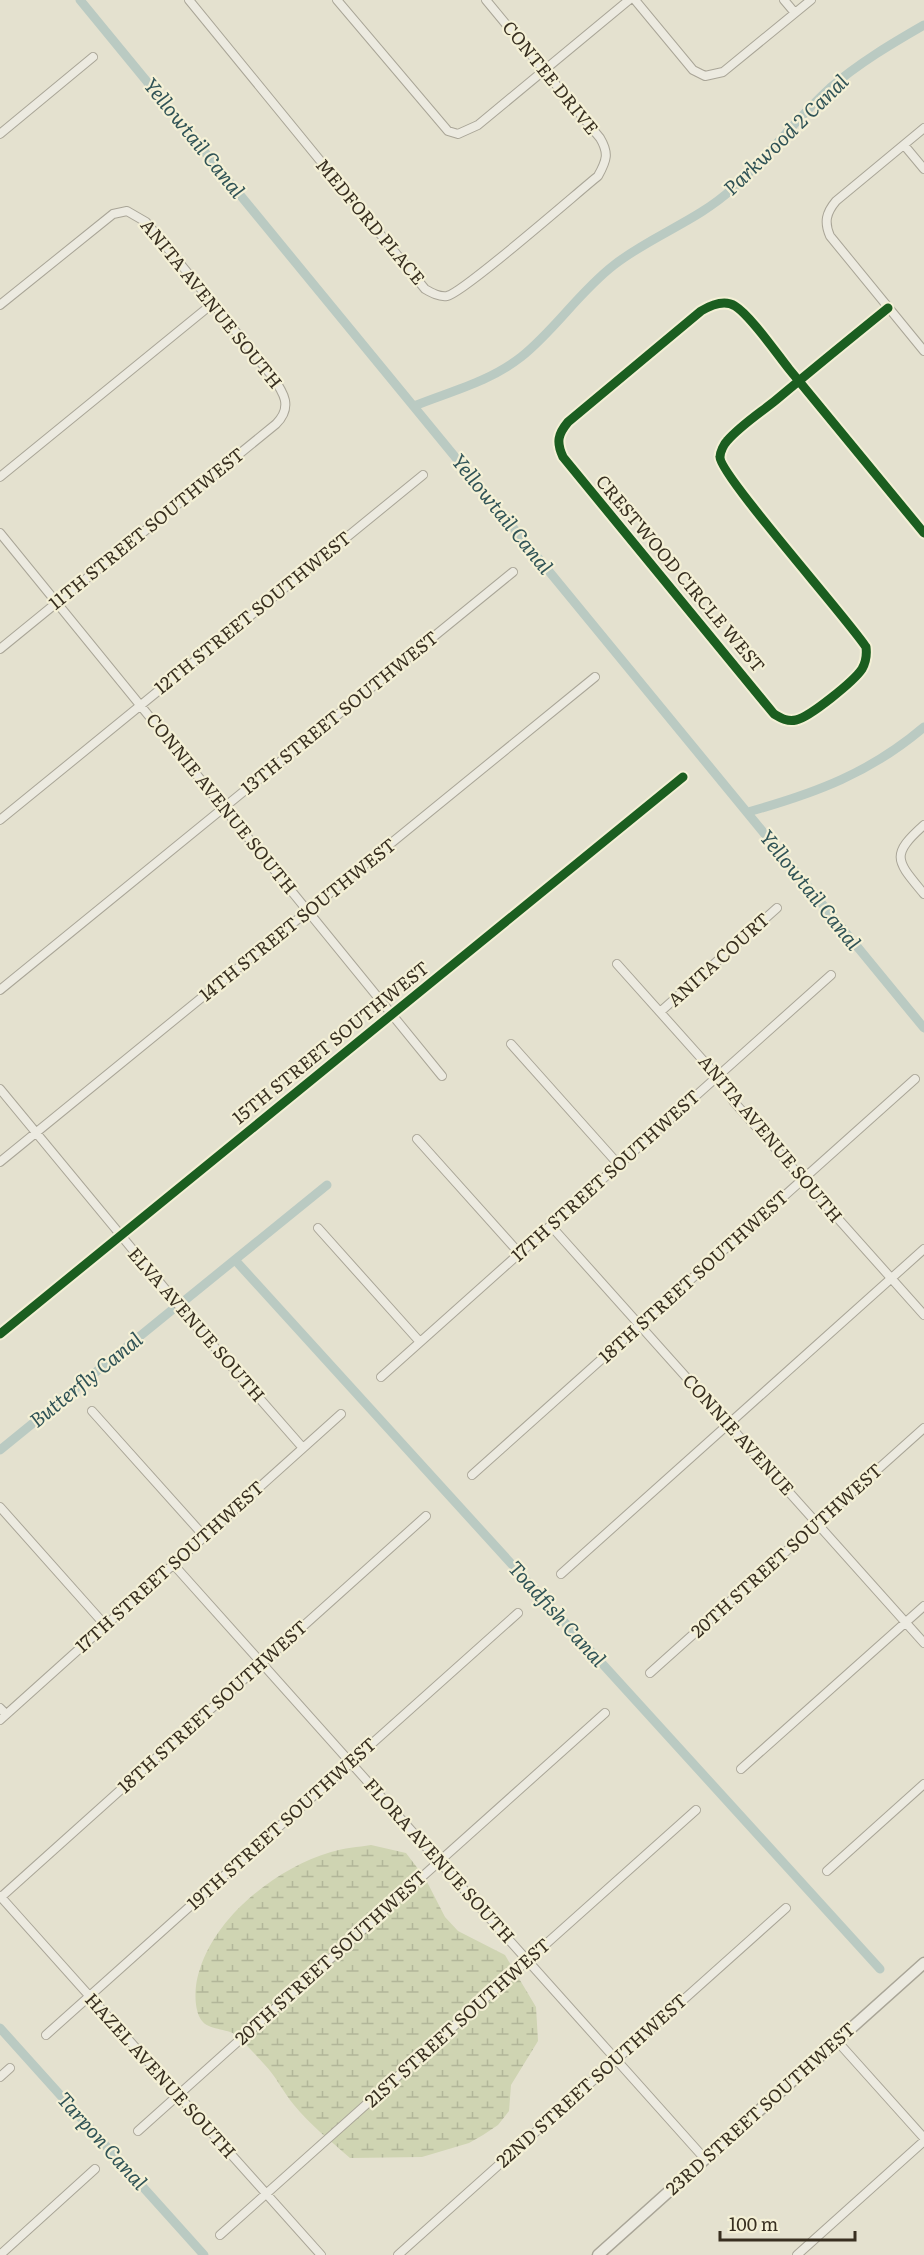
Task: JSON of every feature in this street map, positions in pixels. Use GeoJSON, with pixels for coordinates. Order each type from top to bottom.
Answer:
{"type":"FeatureCollection","features":[{"type":"Feature","properties":{"kind":"street","name":"MEDFORD PLACE"},"geometry":{"type":"LineString","coordinates":[[189,0],[418,280],[436,295],[447,296],[482,272],[598,176],[607,160]]}},
{"type":"Feature","properties":{"kind":"street"},"geometry":{"type":"LineString","coordinates":[[337,0],[448,131],[458,134],[478,125],[629,0]]}},
{"type":"Feature","properties":{"kind":"street","name":"CONTEE DRIVE"},"geometry":{"type":"LineString","coordinates":[[486,0],[600,138],[606,149],[607,160]]}},
{"type":"Feature","properties":{"kind":"street"},"geometry":{"type":"LineString","coordinates":[[635,0],[693,70],[705,76],[723,72],[811,0]]}},
{"type":"Feature","properties":{"kind":"street"},"geometry":{"type":"LineString","coordinates":[[784,0],[795,13]]}},
{"type":"Feature","properties":{"kind":"street"},"geometry":{"type":"LineString","coordinates":[[0,134],[93,57]]}},
{"type":"Feature","properties":{"kind":"street"},"geometry":{"type":"LineString","coordinates":[[924,128],[836,201],[829,209],[825,225],[830,236],[924,351]]}},
{"type":"Feature","properties":{"kind":"street"},"geometry":{"type":"LineString","coordinates":[[904,145],[924,169]]}},
{"type":"Feature","properties":{"kind":"street","name":"ANITA AVENUE SOUTH"},"geometry":{"type":"LineString","coordinates":[[0,305],[113,214],[127,211],[146,222],[272,376],[284,394],[287,404]]}},
{"type":"Feature","properties":{"kind":"street","name":"CRESTWOOD CIRCLE WEST"},"geometry":{"type":"LineString","coordinates":[[727,302],[737,307],[799,381],[725,442],[720,457],[722,466],[728,475],[866,647],[867,656],[857,675],[805,717],[794,721],[774,714],[562,457],[558,445],[560,432],[568,422],[711,305],[727,302]]}},
{"type":"Feature","properties":{"kind":"street"},"geometry":{"type":"LineString","coordinates":[[0,477],[212,304]]}},
{"type":"Feature","properties":{"kind":"street"},"geometry":{"type":"LineString","coordinates":[[888,308],[799,381],[924,533]]}},
{"type":"Feature","properties":{"kind":"street","name":"11TH STREET SOUTHWEST"},"geometry":{"type":"LineString","coordinates":[[0,649],[276,424],[283,417],[287,404]]}},
{"type":"Feature","properties":{"kind":"street","name":"12TH STREET SOUTHWEST"},"geometry":{"type":"LineString","coordinates":[[0,820],[423,474]]}},
{"type":"Feature","properties":{"kind":"street","name":"CONNIE AVENUE SOUTH"},"geometry":{"type":"LineString","coordinates":[[0,533],[442,1076]]}},
{"type":"Feature","properties":{"kind":"street","name":"13TH STREET SOUTHWEST"},"geometry":{"type":"LineString","coordinates":[[0,990],[513,572]]}},
{"type":"Feature","properties":{"kind":"street","name":"14TH STREET SOUTHWEST"},"geometry":{"type":"LineString","coordinates":[[0,1162],[595,677]]}},
{"type":"Feature","properties":{"kind":"street","name":"15TH STREET SOUTHWEST"},"geometry":{"type":"LineString","coordinates":[[0,1334],[683,777]]}},
{"type":"Feature","properties":{"kind":"street"},"geometry":{"type":"LineString","coordinates":[[924,825],[905,842],[900,860],[904,870],[924,894]]}},
{"type":"Feature","properties":{"kind":"street","name":"ANITA COURT"},"geometry":{"type":"LineString","coordinates":[[660,1012],[777,908]]}},
{"type":"Feature","properties":{"kind":"street","name":"ANITA AVENUE SOUTH"},"geometry":{"type":"LineString","coordinates":[[617,964],[718,1077],[734,1102],[802,1180],[924,1315]]}},
{"type":"Feature","properties":{"kind":"street","name":"17TH STREET SOUTHWEST"},"geometry":{"type":"LineString","coordinates":[[381,1377],[831,975]]}},
{"type":"Feature","properties":{"kind":"street"},"geometry":{"type":"LineString","coordinates":[[511,1044],[619,1165]]}},
{"type":"Feature","properties":{"kind":"street","name":"18TH STREET SOUTHWEST"},"geometry":{"type":"LineString","coordinates":[[472,1475],[915,1079]]}},
{"type":"Feature","properties":{"kind":"street","name":"ELVA AVENUE SOUTH"},"geometry":{"type":"LineString","coordinates":[[0,1089],[120,1236],[303,1448]]}},
{"type":"Feature","properties":{"kind":"street"},"geometry":{"type":"LineString","coordinates":[[417,1139],[520,1254]]}},
{"type":"Feature","properties":{"kind":"street","name":"CONNIE AVENUE"},"geometry":{"type":"LineString","coordinates":[[551,1226],[924,1644]]}},
{"type":"Feature","properties":{"kind":"street"},"geometry":{"type":"LineString","coordinates":[[318,1228],[420,1342]]}},
{"type":"Feature","properties":{"kind":"street"},"geometry":{"type":"LineString","coordinates":[[561,1574],[924,1249]]}},
{"type":"Feature","properties":{"kind":"street"},"geometry":{"type":"LineString","coordinates":[[92,1411],[204,1536]]}},
{"type":"Feature","properties":{"kind":"street","name":"17TH STREET SOUTHWEST"},"geometry":{"type":"LineString","coordinates":[[2,1714],[341,1414]]}},
{"type":"Feature","properties":{"kind":"street","name":"20TH STREET SOUTHWEST"},"geometry":{"type":"LineString","coordinates":[[650,1673],[924,1428]]}},
{"type":"Feature","properties":{"kind":"street"},"geometry":{"type":"LineString","coordinates":[[0,1507],[105,1625]]}},
{"type":"Feature","properties":{"kind":"street","name":"18TH STREET SOUTHWEST"},"geometry":{"type":"LineString","coordinates":[[0,1897],[426,1516]]}},
{"type":"Feature","properties":{"kind":"street","name":"FLORA AVENUE SOUTH"},"geometry":{"type":"LineString","coordinates":[[173,1564],[705,2159]]}},
{"type":"Feature","properties":{"kind":"street"},"geometry":{"type":"LineString","coordinates":[[741,1769],[924,1606]]}},
{"type":"Feature","properties":{"kind":"street","name":"19TH STREET SOUTHWEST"},"geometry":{"type":"LineString","coordinates":[[46,2035],[518,1613]]}},
{"type":"Feature","properties":{"kind":"street","name":"20TH STREET SOUTHWEST"},"geometry":{"type":"LineString","coordinates":[[138,2132],[605,1713]]}},
{"type":"Feature","properties":{"kind":"street"},"geometry":{"type":"LineString","coordinates":[[827,1871],[924,1785]]}},
{"type":"Feature","properties":{"kind":"street","name":"21ST STREET SOUTHWEST"},"geometry":{"type":"LineString","coordinates":[[220,2235],[696,1810]]}},
{"type":"Feature","properties":{"kind":"street","name":"HAZEL AVENUE SOUTH"},"geometry":{"type":"LineString","coordinates":[[0,1897],[321,2255]]}},
{"type":"Feature","properties":{"kind":"street","name":"22ND STREET SOUTHWEST"},"geometry":{"type":"LineString","coordinates":[[398,2255],[786,1908]]}},
{"type":"Feature","properties":{"kind":"street","name":"23RD STREET SOUTHWEST"},"geometry":{"type":"LineString","coordinates":[[598,2255],[924,1963]]}},
{"type":"Feature","properties":{"kind":"street"},"geometry":{"type":"LineString","coordinates":[[797,2255],[924,2139],[837,2041]]}},
{"type":"Feature","properties":{"kind":"street"},"geometry":{"type":"LineString","coordinates":[[0,2077],[10,2068]]}},
{"type":"Feature","properties":{"kind":"street"},"geometry":{"type":"LineString","coordinates":[[0,2255],[95,2169]]}},
{"type":"Feature","properties":{"kind":"green space"},"geometry":{"type":"Polygon","coordinates":[[[371,1845],[406,1853],[425,1878],[445,1917],[458,1931],[505,1955],[536,2007],[538,2041],[511,2085],[509,2111],[498,2125],[469,2143],[422,2157],[350,2158],[300,2112],[268,2069],[240,2038],[231,2032],[213,2028],[203,2022],[196,2007],[197,1980],[208,1949],[220,1930],[252,1896],[290,1869],[311,1859],[336,1851],[371,1845]]]}},
{"type":"Feature","properties":{"kind":"waterway","name":"Yellowtail Canal"},"geometry":{"type":"LineString","coordinates":[[80,0],[924,1028]]}},
{"type":"Feature","properties":{"kind":"waterway","name":"Parkwood 2 Canal"},"geometry":{"type":"LineString","coordinates":[[414,406],[483,380],[509,366],[545,335],[589,287],[614,265],[718,200],[745,177],[830,88],[864,62],[924,25]]}},
{"type":"Feature","properties":{"kind":"waterway"},"geometry":{"type":"LineString","coordinates":[[748,812],[841,780],[883,757],[924,727]]}},
{"type":"Feature","properties":{"kind":"waterway","name":"Butterfly Canal"},"geometry":{"type":"LineString","coordinates":[[184,1301],[327,1185]]}},
{"type":"Feature","properties":{"kind":"waterway","name":"Toadfish Canal"},"geometry":{"type":"LineString","coordinates":[[235,1260],[880,1969]]}},
{"type":"Feature","properties":{"kind":"waterway","name":"Butterfly Canal"},"geometry":{"type":"LineString","coordinates":[[0,1450],[172,1310]]}},
{"type":"Feature","properties":{"kind":"waterway","name":"Tarpon Canal"},"geometry":{"type":"LineString","coordinates":[[0,2028],[204,2255]]}},
{"type":"Feature","properties":{"kind":"cycle path"},"geometry":{"type":"LineString","coordinates":[[888,308],[804,377],[790,388],[776,400],[738,430],[726,442],[720,455],[725,469],[740,490],[866,647],[865,661],[857,675],[831,698],[796,720],[784,719],[774,714],[563,457],[559,447],[560,434],[568,422],[701,311],[718,304],[731,304],[756,326],[789,369],[806,390],[924,533]]}},
{"type":"Feature","properties":{"kind":"cycle path"},"geometry":{"type":"LineString","coordinates":[[0,1334],[683,777]]}}]}
